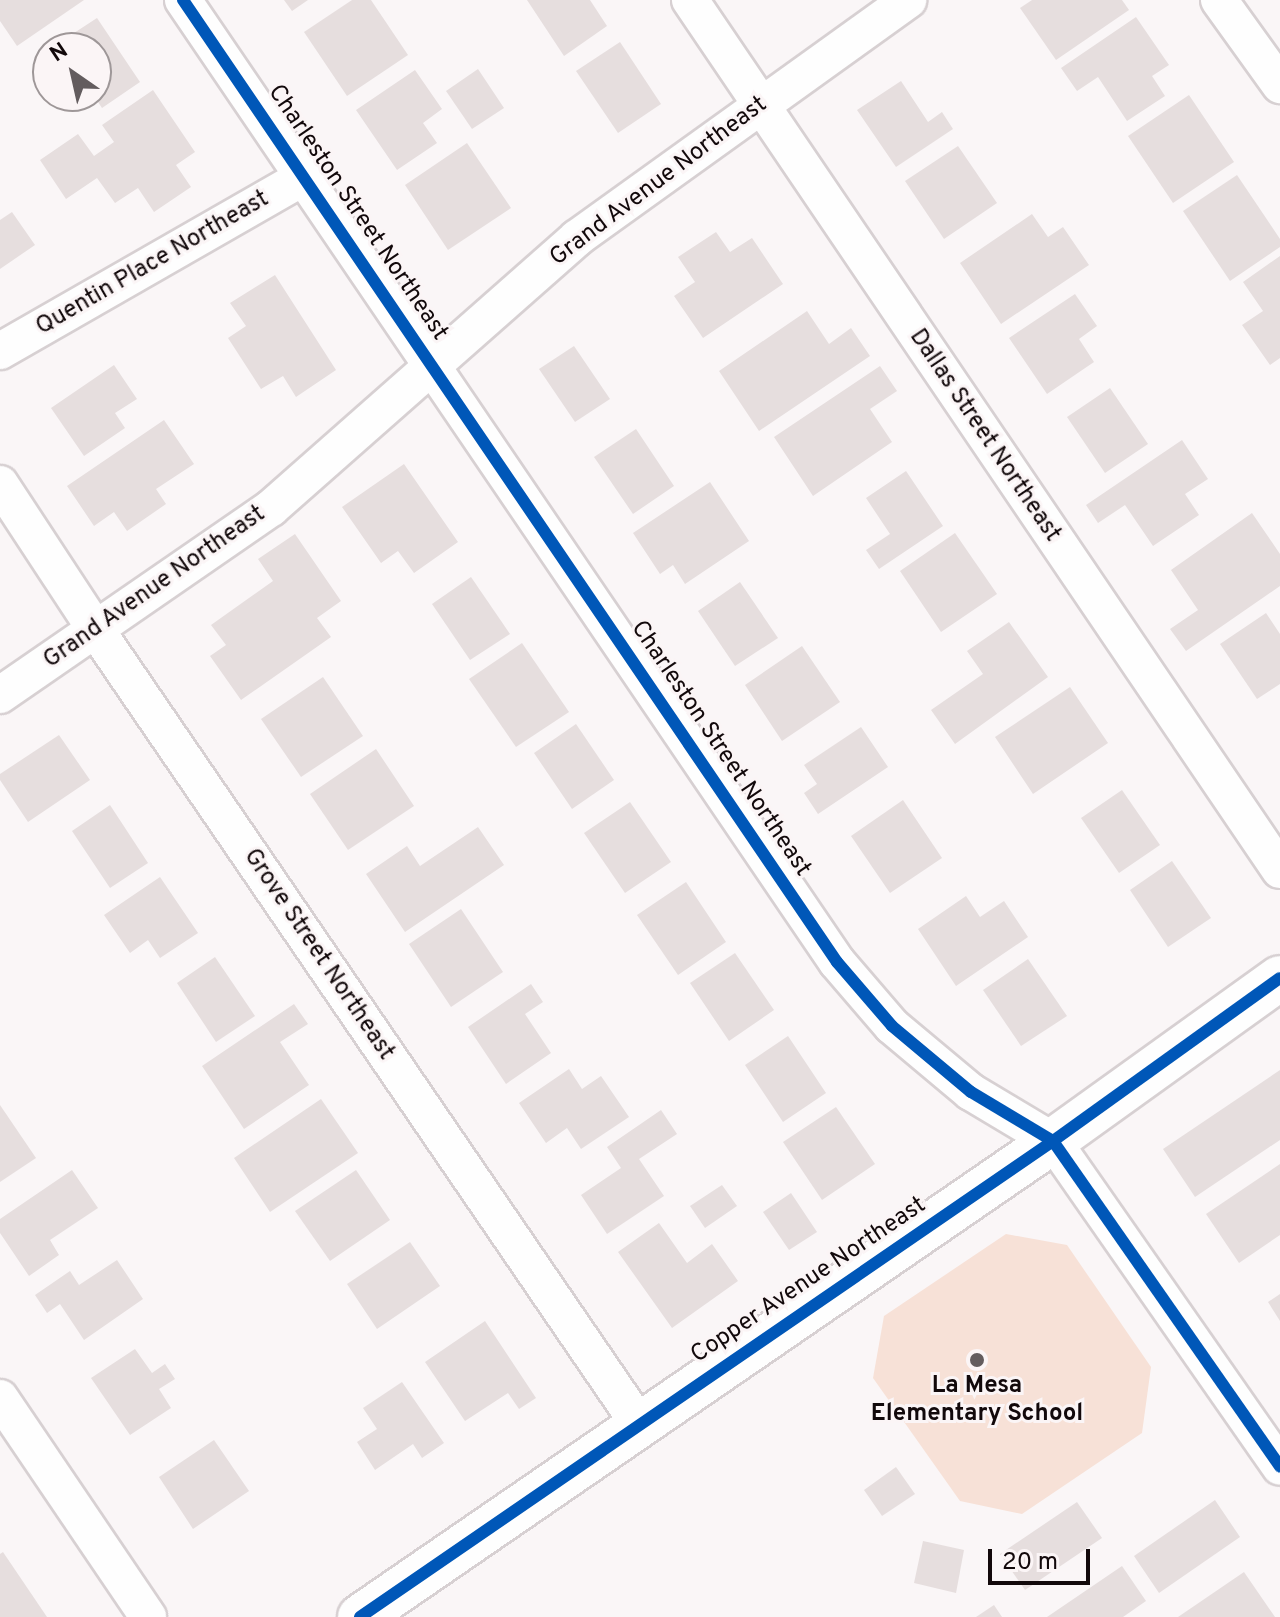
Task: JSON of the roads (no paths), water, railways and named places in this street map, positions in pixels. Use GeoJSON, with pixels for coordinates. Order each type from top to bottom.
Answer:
{"type":"FeatureCollection","features":[{"type":"Feature","properties":{"kind":"street","name":"Charleston Street Northeast"},"geometry":{"type":"LineString","coordinates":[[183,0],[435,366],[837,962],[892,1026],[948,1073],[971,1092],[1053,1141],[1280,1467]]}},
{"type":"Feature","properties":{"kind":"street","name":"Dallas Street Northeast"},"geometry":{"type":"LineString","coordinates":[[690,0],[1280,870]]}},
{"type":"Feature","properties":{"kind":"street","name":"Grand Avenue Northeast"},"geometry":{"type":"LineString","coordinates":[[0,695],[271,508],[577,238],[908,0]]}},
{"type":"Feature","properties":{"kind":"street"},"geometry":{"type":"LineString","coordinates":[[1219,0],[1280,85]]}},
{"type":"Feature","properties":{"kind":"street","name":"Quentin Place Northeast"},"geometry":{"type":"LineString","coordinates":[[0,351],[305,176]]}},
{"type":"Feature","properties":{"kind":"street","name":"Grove Street Northeast"},"geometry":{"type":"LineString","coordinates":[[0,484],[96,630],[639,1424]]}},
{"type":"Feature","properties":{"kind":"street","name":"Copper Avenue Northeast"},"geometry":{"type":"LineString","coordinates":[[360,1617],[1053,1141],[1280,978]]}},
{"type":"Feature","properties":{"kind":"street"},"geometry":{"type":"LineString","coordinates":[[0,1398],[148,1617]]}},
{"type":"Feature","properties":{"kind":"place","name":"La Mesa Elementary School"},"geometry":{"type":"Point","coordinates":[977,1360]}}]}
